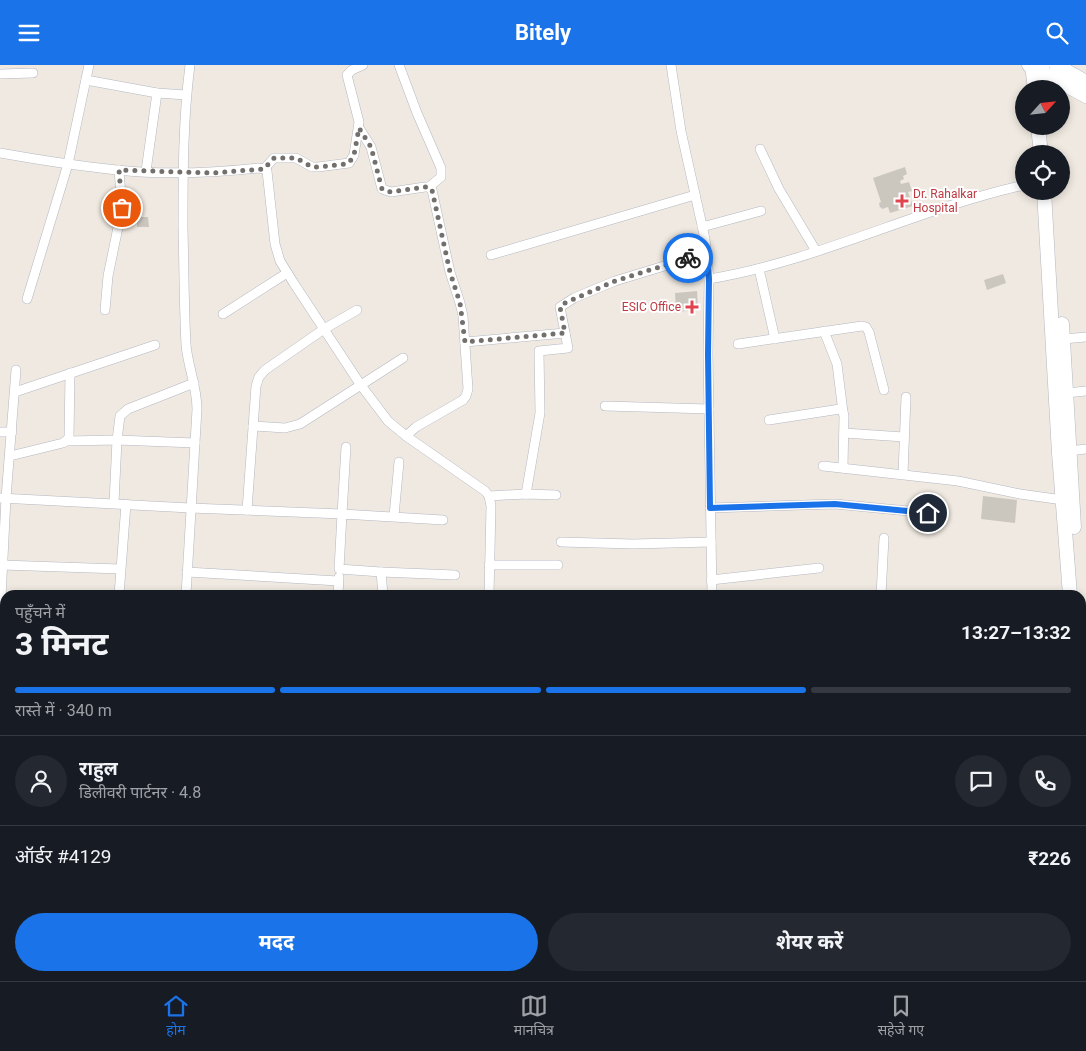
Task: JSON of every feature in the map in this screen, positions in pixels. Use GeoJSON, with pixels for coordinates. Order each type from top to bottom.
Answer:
{"type":"FeatureCollection","features":[{"type":"Feature","properties":{"kind":"main road"},"geometry":{"type":"LineString","coordinates":[[1056,65],[1086,82]]}},
{"type":"Feature","properties":{"kind":"main road"},"geometry":{"type":"LineString","coordinates":[[1035,80],[1036,67]]}},
{"type":"Feature","properties":{"kind":"main road"},"geometry":{"type":"LineString","coordinates":[[1036,67],[1041,80]]}},
{"type":"Feature","properties":{"kind":"main road"},"geometry":{"type":"LineString","coordinates":[[1036,67],[1086,97]]}},
{"type":"Feature","properties":{"kind":"main road"},"geometry":{"type":"LineString","coordinates":[[1045,200],[1062,500],[1070,590]]}},
{"type":"Feature","properties":{"kind":"main road"},"geometry":{"type":"LineString","coordinates":[[1054,200],[1078,590]]}},
{"type":"Feature","properties":{"kind":"street"},"geometry":{"type":"LineString","coordinates":[[27,299],[68,164],[89,65]]}},
{"type":"Feature","properties":{"kind":"street"},"geometry":{"type":"LineString","coordinates":[[186,590],[197,397],[186,347],[183,173],[186,95],[190,65]]}},
{"type":"Feature","properties":{"kind":"street"},"geometry":{"type":"LineString","coordinates":[[0,153],[119,170],[183,173],[264,169],[274,158],[296,158],[312,167],[349,163],[354,155],[359,122],[347,75],[352,70],[363,65]]}},
{"type":"Feature","properties":{"kind":"street"},"geometry":{"type":"LineString","coordinates":[[359,128],[371,147],[382,189],[391,192],[429,187],[441,177],[441,168],[399,65]]}},
{"type":"Feature","properties":{"kind":"street"},"geometry":{"type":"LineString","coordinates":[[671,65],[681,131],[707,253],[709,279],[712,590]]}},
{"type":"Feature","properties":{"kind":"street"},"geometry":{"type":"LineString","coordinates":[[0,74],[33,73]]}},
{"type":"Feature","properties":{"kind":"street"},"geometry":{"type":"LineString","coordinates":[[86,80],[157,93],[186,95]]}},
{"type":"Feature","properties":{"kind":"street"},"geometry":{"type":"LineString","coordinates":[[146,171],[157,93]]}},
{"type":"Feature","properties":{"kind":"street"},"geometry":{"type":"LineString","coordinates":[[760,149],[779,189],[816,251]]}},
{"type":"Feature","properties":{"kind":"street"},"geometry":{"type":"LineString","coordinates":[[264,169],[268,175],[270,215],[275,244],[287,273],[360,384],[388,421],[406,436],[485,491],[489,496],[491,506],[488,590]]}},
{"type":"Feature","properties":{"kind":"street"},"geometry":{"type":"LineString","coordinates":[[105,310],[108,276],[122,208],[119,170]]}},
{"type":"Feature","properties":{"kind":"street"},"geometry":{"type":"LineString","coordinates":[[406,436],[416,427],[463,400],[468,389],[460,303],[450,272],[432,190],[429,187]]}},
{"type":"Feature","properties":{"kind":"street"},"geometry":{"type":"LineString","coordinates":[[709,279],[759,269],[982,195],[1015,187]]}},
{"type":"Feature","properties":{"kind":"street"},"geometry":{"type":"LineString","coordinates":[[491,255],[695,195]]}},
{"type":"Feature","properties":{"kind":"street"},"geometry":{"type":"LineString","coordinates":[[702,227],[761,211]]}},
{"type":"Feature","properties":{"kind":"street"},"geometry":{"type":"LineString","coordinates":[[526,494],[540,413],[539,351],[568,348],[560,307],[615,281],[707,253]]}},
{"type":"Feature","properties":{"kind":"street"},"geometry":{"type":"LineString","coordinates":[[759,269],[776,339]]}},
{"type":"Feature","properties":{"kind":"street"},"geometry":{"type":"LineString","coordinates":[[223,314],[287,273]]}},
{"type":"Feature","properties":{"kind":"street"},"geometry":{"type":"LineString","coordinates":[[247,510],[256,386],[259,377],[265,370],[324,329],[357,310]]}},
{"type":"Feature","properties":{"kind":"street"},"geometry":{"type":"LineString","coordinates":[[738,344],[854,326],[866,327],[869,332],[884,390]]}},
{"type":"Feature","properties":{"kind":"street"},"geometry":{"type":"LineString","coordinates":[[824,331],[837,364],[844,412],[843,468]]}},
{"type":"Feature","properties":{"kind":"street"},"geometry":{"type":"LineString","coordinates":[[465,342],[565,333]]}},
{"type":"Feature","properties":{"kind":"street"},"geometry":{"type":"LineString","coordinates":[[1062,339],[1086,337]]}},
{"type":"Feature","properties":{"kind":"street"},"geometry":{"type":"LineString","coordinates":[[15,392],[155,345]]}},
{"type":"Feature","properties":{"kind":"street"},"geometry":{"type":"LineString","coordinates":[[253,426],[285,428],[300,424],[403,358]]}},
{"type":"Feature","properties":{"kind":"street"},"geometry":{"type":"LineString","coordinates":[[1,590],[3,498],[10,456],[16,370]]}},
{"type":"Feature","properties":{"kind":"street"},"geometry":{"type":"LineString","coordinates":[[67,441],[70,433],[70,373]]}},
{"type":"Feature","properties":{"kind":"street"},"geometry":{"type":"LineString","coordinates":[[114,503],[120,416],[123,412],[194,383]]}},
{"type":"Feature","properties":{"kind":"street"},"geometry":{"type":"LineString","coordinates":[[1066,393],[1086,391]]}},
{"type":"Feature","properties":{"kind":"street"},"geometry":{"type":"LineString","coordinates":[[903,474],[906,397]]}},
{"type":"Feature","properties":{"kind":"street"},"geometry":{"type":"LineString","coordinates":[[605,406],[709,409]]}},
{"type":"Feature","properties":{"kind":"street"},"geometry":{"type":"LineString","coordinates":[[770,420],[836,409],[844,412]]}},
{"type":"Feature","properties":{"kind":"street"},"geometry":{"type":"LineString","coordinates":[[0,431],[12,432]]}},
{"type":"Feature","properties":{"kind":"street"},"geometry":{"type":"LineString","coordinates":[[844,433],[904,437]]}},
{"type":"Feature","properties":{"kind":"street"},"geometry":{"type":"LineString","coordinates":[[10,456],[67,441],[117,440],[195,443]]}},
{"type":"Feature","properties":{"kind":"street"},"geometry":{"type":"LineString","coordinates":[[338,590],[346,447]]}},
{"type":"Feature","properties":{"kind":"street"},"geometry":{"type":"LineString","coordinates":[[1069,451],[1086,449]]}},
{"type":"Feature","properties":{"kind":"street"},"geometry":{"type":"LineString","coordinates":[[394,516],[399,462]]}},
{"type":"Feature","properties":{"kind":"street"},"geometry":{"type":"LineString","coordinates":[[823,466],[958,481],[1020,494],[1062,500]]}},
{"type":"Feature","properties":{"kind":"street"},"geometry":{"type":"LineString","coordinates":[[489,496],[556,495]]}},
{"type":"Feature","properties":{"kind":"street"},"geometry":{"type":"LineString","coordinates":[[3,498],[394,516],[444,520]]}},
{"type":"Feature","properties":{"kind":"street"},"geometry":{"type":"LineString","coordinates":[[119,590],[126,504]]}},
{"type":"Feature","properties":{"kind":"street"},"geometry":{"type":"LineString","coordinates":[[710,508],[835,504],[928,513]]}},
{"type":"Feature","properties":{"kind":"street"},"geometry":{"type":"LineString","coordinates":[[881,590],[884,538]]}},
{"type":"Feature","properties":{"kind":"street"},"geometry":{"type":"LineString","coordinates":[[561,542],[633,544],[711,541]]}},
{"type":"Feature","properties":{"kind":"street"},"geometry":{"type":"LineString","coordinates":[[2,565],[120,569]]}},
{"type":"Feature","properties":{"kind":"street"},"geometry":{"type":"LineString","coordinates":[[489,565],[558,565]]}},
{"type":"Feature","properties":{"kind":"street"},"geometry":{"type":"LineString","coordinates":[[711,580],[819,567]]}},
{"type":"Feature","properties":{"kind":"street"},"geometry":{"type":"LineString","coordinates":[[339,569],[455,575]]}},
{"type":"Feature","properties":{"kind":"street"},"geometry":{"type":"LineString","coordinates":[[187,572],[338,581]]}},
{"type":"Feature","properties":{"kind":"street"},"geometry":{"type":"LineString","coordinates":[[381,572],[383,590]]}},
{"type":"Feature","properties":{"kind":"building"},"geometry":{"type":"Polygon","coordinates":[[[905,167],[907,174],[900,181],[901,184],[909,182],[912,191],[908,192],[913,206],[890,213],[888,207],[880,208],[879,203],[881,202],[873,178],[905,167]]]}},
{"type":"Feature","properties":{"kind":"building"},"geometry":{"type":"Polygon","coordinates":[[[137,217],[148,217],[149,227],[137,227],[137,217]]]}},
{"type":"Feature","properties":{"kind":"building"},"geometry":{"type":"Polygon","coordinates":[[[1003,274],[1006,283],[987,290],[984,280],[1003,274]]]}},
{"type":"Feature","properties":{"kind":"building"},"geometry":{"type":"Polygon","coordinates":[[[697,291],[698,310],[676,312],[675,293],[697,291]]]}},
{"type":"Feature","properties":{"kind":"building"},"geometry":{"type":"Polygon","coordinates":[[[983,496],[1017,500],[1015,523],[981,519],[983,496]]]}},
{"type":"Feature","properties":{"kind":"way so far"},"geometry":{"type":"LineString","coordinates":[[122,208],[119,170],[211,173],[264,169],[274,158],[290,157],[296,158],[312,167],[345,164],[349,163],[354,155],[359,128],[371,147],[379,184],[382,189],[391,192],[429,187],[432,190],[450,272],[463,316],[465,342],[565,333],[560,307],[574,297],[615,281],[688,258]]}},
{"type":"Feature","properties":{"kind":"place","name":"Dr. Rahalkar Hospital"},"geometry":{"type":"Point","coordinates":[902,201]}},
{"type":"Feature","properties":{"kind":"place","name":"ESIC Office"},"geometry":{"type":"Point","coordinates":[692,307]}},
{"type":"Feature","properties":{"kind":"route"},"geometry":{"type":"LineString","coordinates":[[688,258],[707,253],[709,279],[710,508],[835,504],[928,513]]}}]}
